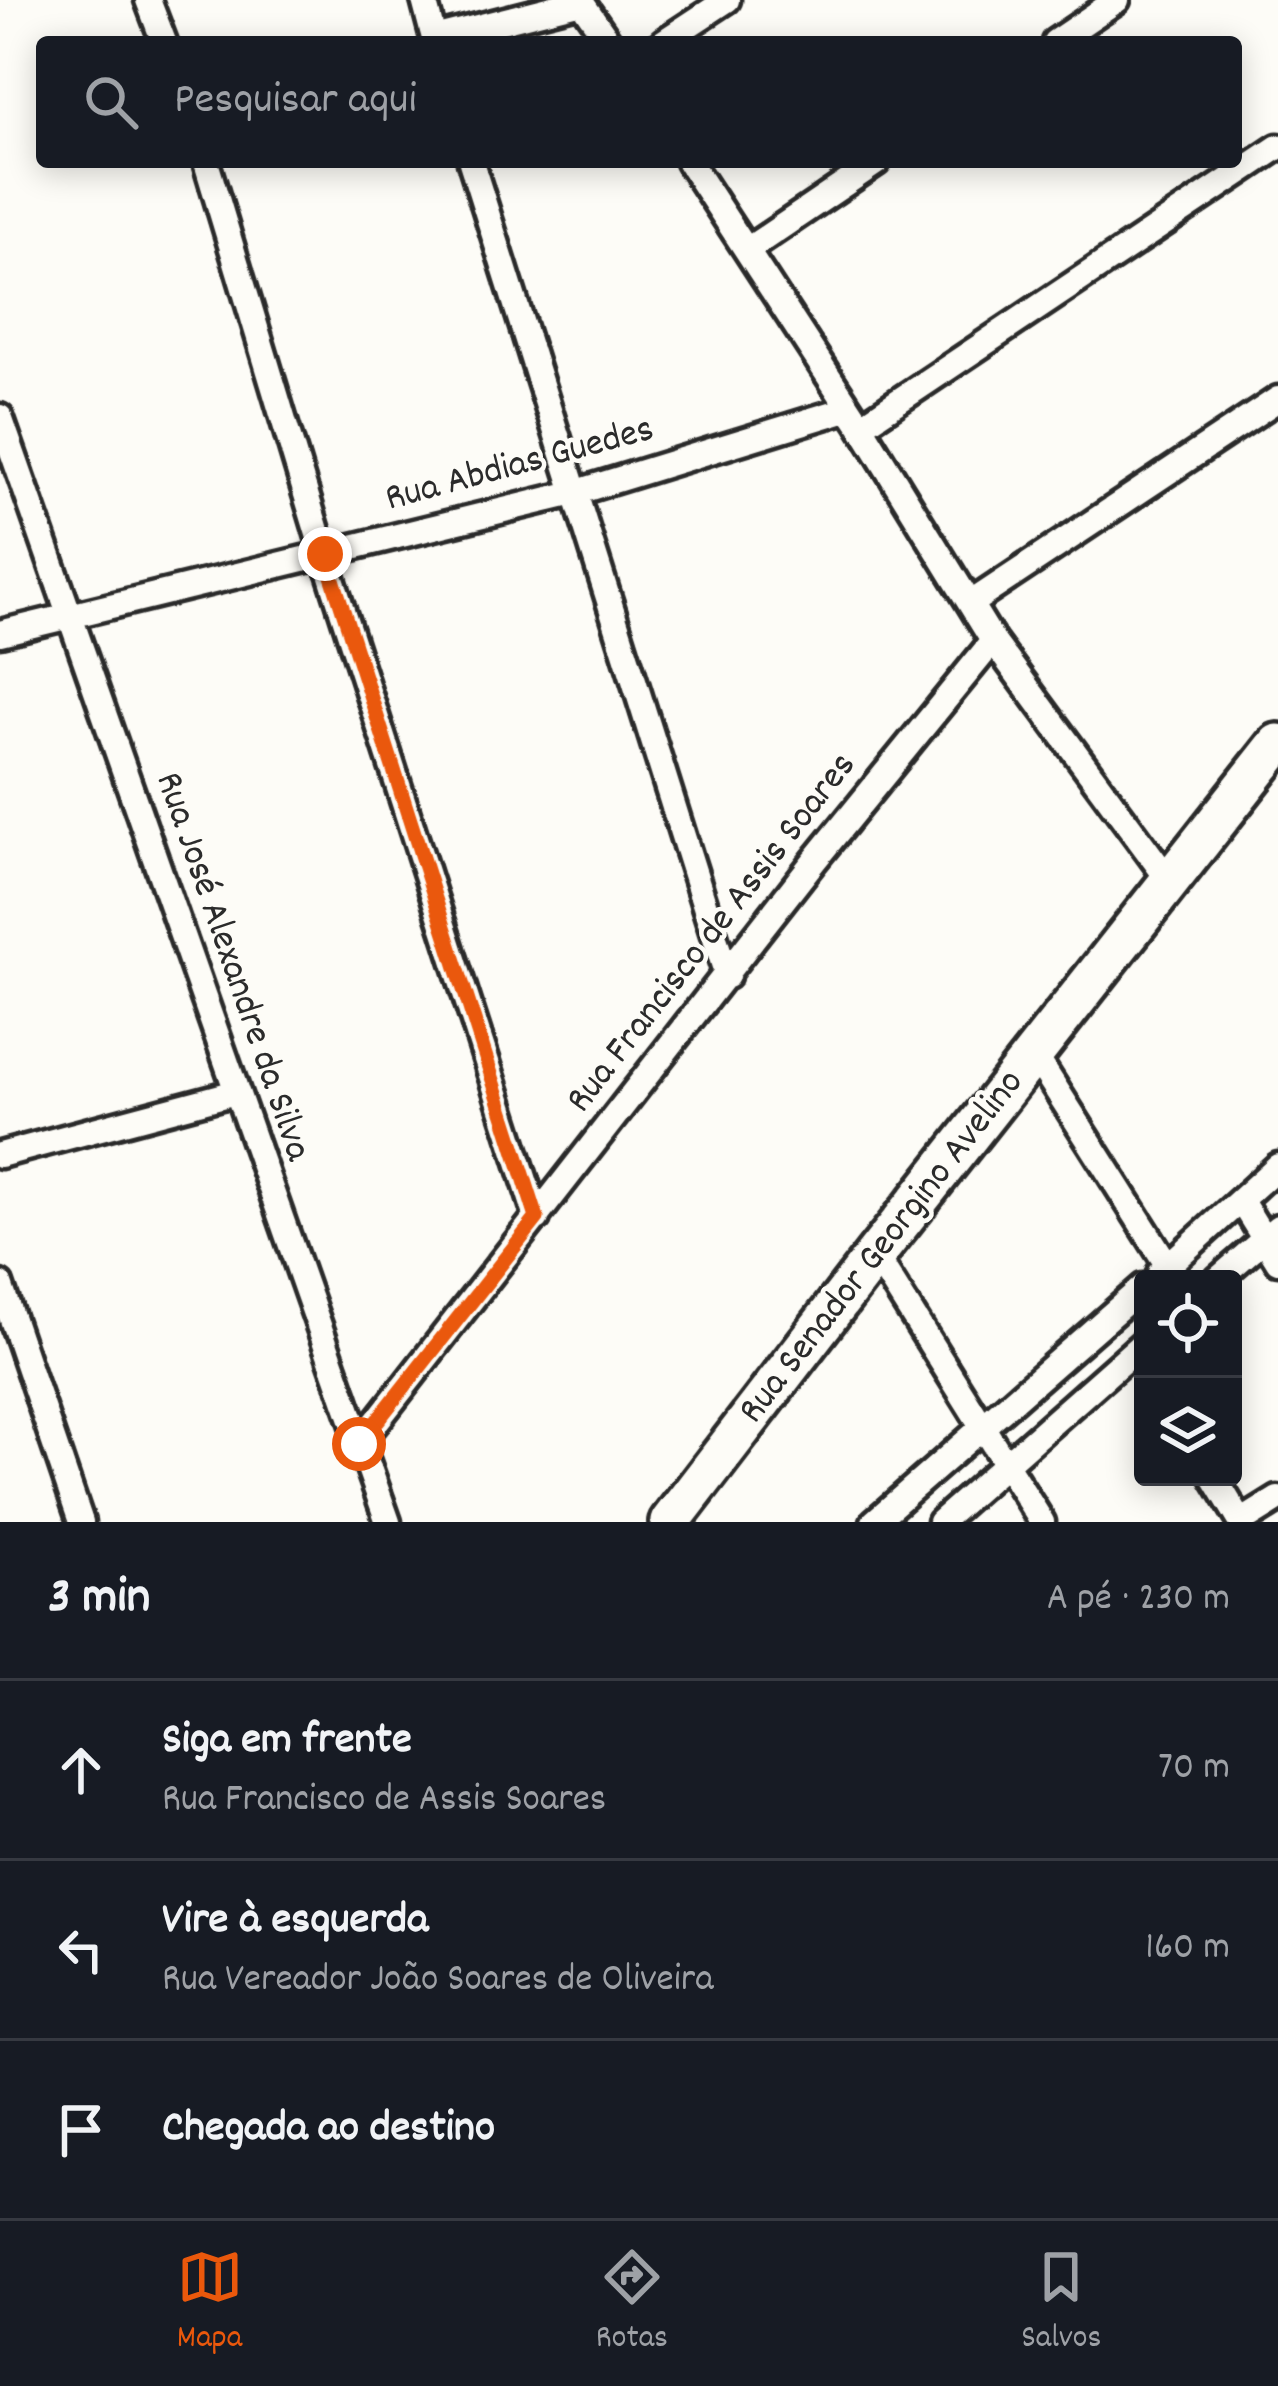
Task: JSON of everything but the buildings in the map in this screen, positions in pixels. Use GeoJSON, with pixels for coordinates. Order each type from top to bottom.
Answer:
{"type":"FeatureCollection","features":[{"type":"Feature","properties":{"kind":"main road","name":"Rua Senador Georgino Avelino"},"geometry":{"type":"LineString","coordinates":[[670,1522],[874,1255],[1278,744]]}},
{"type":"Feature","properties":{"kind":"street"},"geometry":{"type":"LineString","coordinates":[[148,0],[162,36]]}},
{"type":"Feature","properties":{"kind":"street"},"geometry":{"type":"LineString","coordinates":[[424,0],[434,36]]}},
{"type":"Feature","properties":{"kind":"street"},"geometry":{"type":"LineString","coordinates":[[450,36],[581,0],[605,36]]}},
{"type":"Feature","properties":{"kind":"street"},"geometry":{"type":"LineString","coordinates":[[672,36],[727,0]]}},
{"type":"Feature","properties":{"kind":"street"},"geometry":{"type":"LineString","coordinates":[[1064,36],[1117,0]]}},
{"type":"Feature","properties":{"kind":"street","name":"Rua Abdias Guedes"},"geometry":{"type":"LineString","coordinates":[[0,633],[574,493],[854,417],[1278,147]]}},
{"type":"Feature","properties":{"kind":"street"},"geometry":{"type":"LineString","coordinates":[[208,168],[325,554],[537,1218]]}},
{"type":"Feature","properties":{"kind":"street"},"geometry":{"type":"LineString","coordinates":[[473,168],[727,976]]}},
{"type":"Feature","properties":{"kind":"street"},"geometry":{"type":"LineString","coordinates":[[693,168],[993,641],[1171,883]]}},
{"type":"Feature","properties":{"kind":"street"},"geometry":{"type":"LineString","coordinates":[[747,250],[868,168]]}},
{"type":"Feature","properties":{"kind":"street"},"geometry":{"type":"LineString","coordinates":[[971,604],[1278,399]]}},
{"type":"Feature","properties":{"kind":"street","name":"Rua José Alexandre da Silva"},"geometry":{"type":"LineString","coordinates":[[3,426],[388,1522]]}},
{"type":"Feature","properties":{"kind":"street","name":"Rua Francisco de Assis Soares"},"geometry":{"type":"LineString","coordinates":[[359,1444],[814,861],[993,641]]}},
{"type":"Feature","properties":{"kind":"street"},"geometry":{"type":"LineString","coordinates":[[1034,1054],[1159,1270]]}},
{"type":"Feature","properties":{"kind":"street"},"geometry":{"type":"LineString","coordinates":[[0,1155],[236,1092]]}},
{"type":"Feature","properties":{"kind":"street"},"geometry":{"type":"LineString","coordinates":[[1162,1270],[1278,1166]]}},
{"type":"Feature","properties":{"kind":"street"},"geometry":{"type":"LineString","coordinates":[[1232,1270],[1273,1243],[1240,1202]]}},
{"type":"Feature","properties":{"kind":"street"},"geometry":{"type":"LineString","coordinates":[[874,1255],[1042,1522]]}},
{"type":"Feature","properties":{"kind":"street"},"geometry":{"type":"LineString","coordinates":[[0,1284],[81,1522]]}},
{"type":"Feature","properties":{"kind":"street"},"geometry":{"type":"LineString","coordinates":[[874,1522],[1134,1295]]}},
{"type":"Feature","properties":{"kind":"street"},"geometry":{"type":"LineString","coordinates":[[1114,1312],[1134,1341]]}},
{"type":"Feature","properties":{"kind":"street"},"geometry":{"type":"LineString","coordinates":[[940,1522],[1134,1357]]}},
{"type":"Feature","properties":{"kind":"street"},"geometry":{"type":"LineString","coordinates":[[1219,1486],[1241,1522],[1278,1499]]}},
{"type":"Feature","properties":{"kind":"route"},"geometry":{"type":"LineString","coordinates":[[325,554],[537,1218],[359,1444]]}}]}
